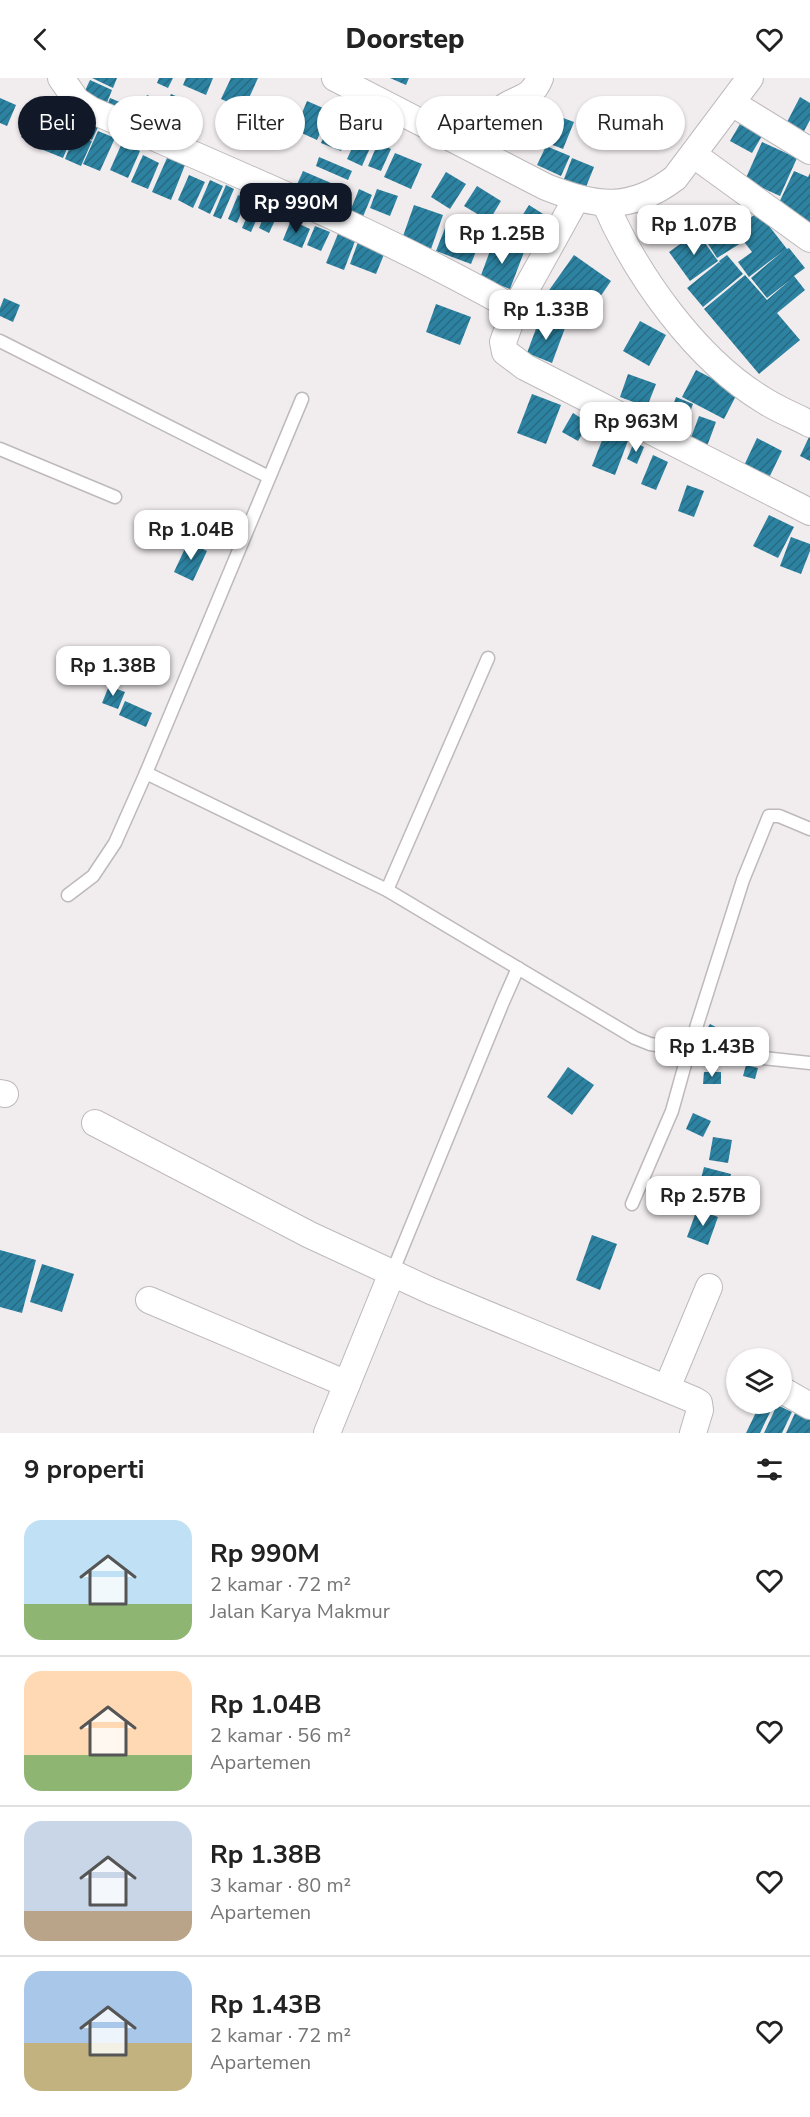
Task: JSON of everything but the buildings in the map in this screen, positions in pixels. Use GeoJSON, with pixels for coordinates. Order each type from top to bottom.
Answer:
{"type":"FeatureCollection","features":[{"type":"Feature","properties":{"kind":"street"},"geometry":{"type":"LineString","coordinates":[[61,78],[77,101],[91,110],[387,240],[515,309]]}},
{"type":"Feature","properties":{"kind":"street"},"geometry":{"type":"LineString","coordinates":[[335,78],[416,119]]}},
{"type":"Feature","properties":{"kind":"street"},"geometry":{"type":"LineString","coordinates":[[527,96],[536,89],[540,78]]}},
{"type":"Feature","properties":{"kind":"street"},"geometry":{"type":"LineString","coordinates":[[476,150],[546,187],[576,199],[605,203],[637,200],[658,191],[675,178],[750,78]]}},
{"type":"Feature","properties":{"kind":"street"},"geometry":{"type":"LineString","coordinates":[[732,103],[810,151]]}},
{"type":"Feature","properties":{"kind":"street"},"geometry":{"type":"LineString","coordinates":[[694,155],[810,238]]}},
{"type":"Feature","properties":{"kind":"street"},"geometry":{"type":"LineString","coordinates":[[576,199],[515,309],[503,342],[505,352],[525,367],[810,512]]}},
{"type":"Feature","properties":{"kind":"street"},"geometry":{"type":"LineString","coordinates":[[605,203],[633,262],[669,313],[699,346],[727,373],[764,400],[810,424]]}},
{"type":"Feature","properties":{"kind":"street"},"geometry":{"type":"LineString","coordinates":[[95,1123],[310,1235],[532,1334],[699,1403],[700,1410],[693,1433]]}},
{"type":"Feature","properties":{"kind":"street"},"geometry":{"type":"LineString","coordinates":[[327,1433],[392,1273]]}},
{"type":"Feature","properties":{"kind":"street"},"geometry":{"type":"LineString","coordinates":[[667,1388],[709,1287]]}},
{"type":"Feature","properties":{"kind":"street"},"geometry":{"type":"LineString","coordinates":[[149,1300],[347,1384]]}},
{"type":"Feature","properties":{"kind":"street"},"geometry":{"type":"LineString","coordinates":[[792,1396],[810,1406]]}},
{"type":"Feature","properties":{"kind":"lane"},"geometry":{"type":"LineString","coordinates":[[0,341],[269,477]]}},
{"type":"Feature","properties":{"kind":"lane"},"geometry":{"type":"LineString","coordinates":[[68,895],[93,876],[115,843],[302,399]]}},
{"type":"Feature","properties":{"kind":"lane"},"geometry":{"type":"LineString","coordinates":[[0,449],[115,497]]}},
{"type":"Feature","properties":{"kind":"lane"},"geometry":{"type":"LineString","coordinates":[[387,890],[488,658]]}},
{"type":"Feature","properties":{"kind":"lane"},"geometry":{"type":"LineString","coordinates":[[146,773],[387,890],[635,1038],[650,1044],[689,1050],[810,1063]]}},
{"type":"Feature","properties":{"kind":"lane"},"geometry":{"type":"LineString","coordinates":[[632,1204],[672,1111],[743,880],[769,816],[779,816],[810,830]]}},
{"type":"Feature","properties":{"kind":"lane"},"geometry":{"type":"LineString","coordinates":[[392,1273],[502,1002],[518,968]]}}]}
